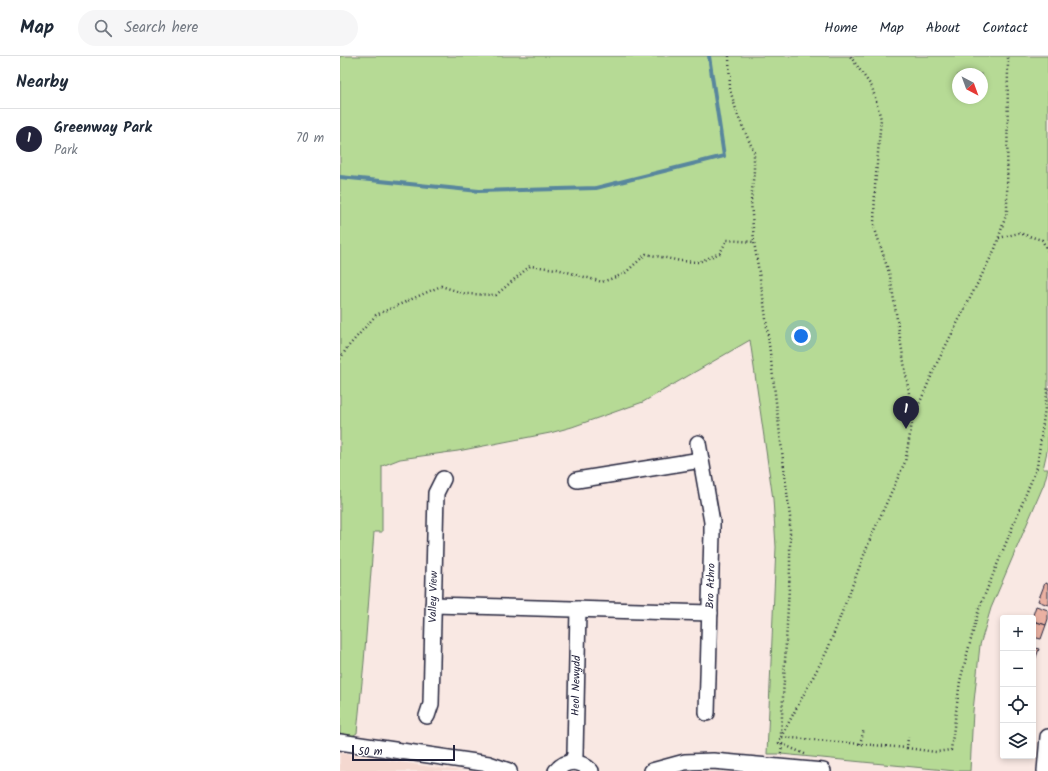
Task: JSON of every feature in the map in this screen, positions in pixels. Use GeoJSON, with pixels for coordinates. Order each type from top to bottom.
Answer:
{"type":"FeatureCollection","features":[{"type":"Feature","properties":{"kind":"street","name":"Bro Athro"},"geometry":{"type":"LineString","coordinates":[[698,443],[712,522],[707,713]]}},
{"type":"Feature","properties":{"kind":"street"},"geometry":{"type":"LineString","coordinates":[[577,480],[701,460]]}},
{"type":"Feature","properties":{"kind":"street","name":"Valley View"},"geometry":{"type":"LineString","coordinates":[[427,716],[431,704],[436,493],[443,479]]}},
{"type":"Feature","properties":{"kind":"street"},"geometry":{"type":"LineString","coordinates":[[433,605],[710,613]]}},
{"type":"Feature","properties":{"kind":"street","name":"Heol Newydd"},"geometry":{"type":"LineString","coordinates":[[572,762],[574,755],[578,609]]}},
{"type":"Feature","properties":{"kind":"street"},"geometry":{"type":"LineString","coordinates":[[1045,771],[1048,737]]}},
{"type":"Feature","properties":{"kind":"street"},"geometry":{"type":"LineString","coordinates":[[340,742],[489,764],[509,771]]}},
{"type":"Feature","properties":{"kind":"street"},"geometry":{"type":"LineString","coordinates":[[652,771],[685,762],[713,761],[823,771]]}},
{"type":"Feature","properties":{"kind":"street"},"geometry":{"type":"LineString","coordinates":[[556,771],[566,763],[572,762],[585,765],[591,771]]}},
{"type":"Feature","properties":{"kind":"path"},"geometry":{"type":"LineString","coordinates":[[729,56],[730,90],[738,116],[754,152],[751,201],[754,242],[764,303],[790,517],[790,569],[781,737]]}},
{"type":"Feature","properties":{"kind":"path"},"geometry":{"type":"LineString","coordinates":[[850,56],[872,87],[881,119],[875,186],[874,226],[890,276],[913,418]]}},
{"type":"Feature","properties":{"kind":"path"},"geometry":{"type":"LineString","coordinates":[[814,757],[779,743],[779,740],[826,651],[871,537],[905,462],[913,418],[937,363],[995,249],[1007,212],[1008,56]]}},
{"type":"Feature","properties":{"kind":"path"},"geometry":{"type":"LineString","coordinates":[[999,238],[1019,233],[1042,240],[1048,251]]}},
{"type":"Feature","properties":{"kind":"path"},"geometry":{"type":"LineString","coordinates":[[340,359],[347,348],[376,315],[441,286],[466,294],[496,296],[530,266],[557,269],[602,282],[624,274],[646,254],[681,261],[699,262],[720,253],[727,240],[754,242]]}},
{"type":"Feature","properties":{"kind":"path"},"geometry":{"type":"LineString","coordinates":[[781,737],[936,752],[951,750],[960,681],[979,609],[1037,467],[1048,386]]}},
{"type":"Feature","properties":{"kind":"path"},"geometry":{"type":"LineString","coordinates":[[860,744],[864,728]]}},
{"type":"Feature","properties":{"kind":"path"},"geometry":{"type":"LineString","coordinates":[[907,748],[908,737]]}},
{"type":"Feature","properties":{"kind":"path"},"geometry":{"type":"LineString","coordinates":[[781,754],[782,744]]}},
{"type":"Feature","properties":{"kind":"shaded area"},"geometry":{"type":"Polygon","coordinates":[[[340,753],[432,767],[462,771],[340,771],[340,753]]]}},
{"type":"Feature","properties":{"kind":"green space"},"geometry":{"type":"Polygon","coordinates":[[[340,56],[1048,56],[1048,447],[1043,469],[1048,469],[1044,484],[991,608],[980,645],[973,711],[970,771],[955,771],[781,754],[767,754],[776,547],[773,499],[750,340],[643,402],[572,427],[550,433],[458,451],[400,459],[382,466],[382,532],[374,532],[357,733],[351,737],[340,736],[340,56]]]}},
{"type":"Feature","properties":{"kind":"building"},"geometry":{"type":"Polygon","coordinates":[[[1045,583],[1048,584],[1048,605],[1038,601],[1045,583]]]}},
{"type":"Feature","properties":{"kind":"building"},"geometry":{"type":"Polygon","coordinates":[[[1036,606],[1048,610],[1046,625],[1036,622],[1036,615],[1033,615],[1036,606]]]}},
{"type":"Feature","properties":{"kind":"building"},"geometry":{"type":"Polygon","coordinates":[[[1036,622],[1046,625],[1041,639],[1036,638],[1036,622]]]}},
{"type":"Feature","properties":{"kind":"building"},"geometry":{"type":"Polygon","coordinates":[[[1036,648],[1039,649],[1036,657],[1036,648]]]}},
{"type":"Feature","properties":{"kind":"waterway"},"geometry":{"type":"LineString","coordinates":[[340,177],[479,191],[596,188],[724,156],[709,56]]}},
{"type":"Feature","properties":{"kind":"place","name":"Greenway Park"},"geometry":{"type":"Point","coordinates":[906,429]}}]}
